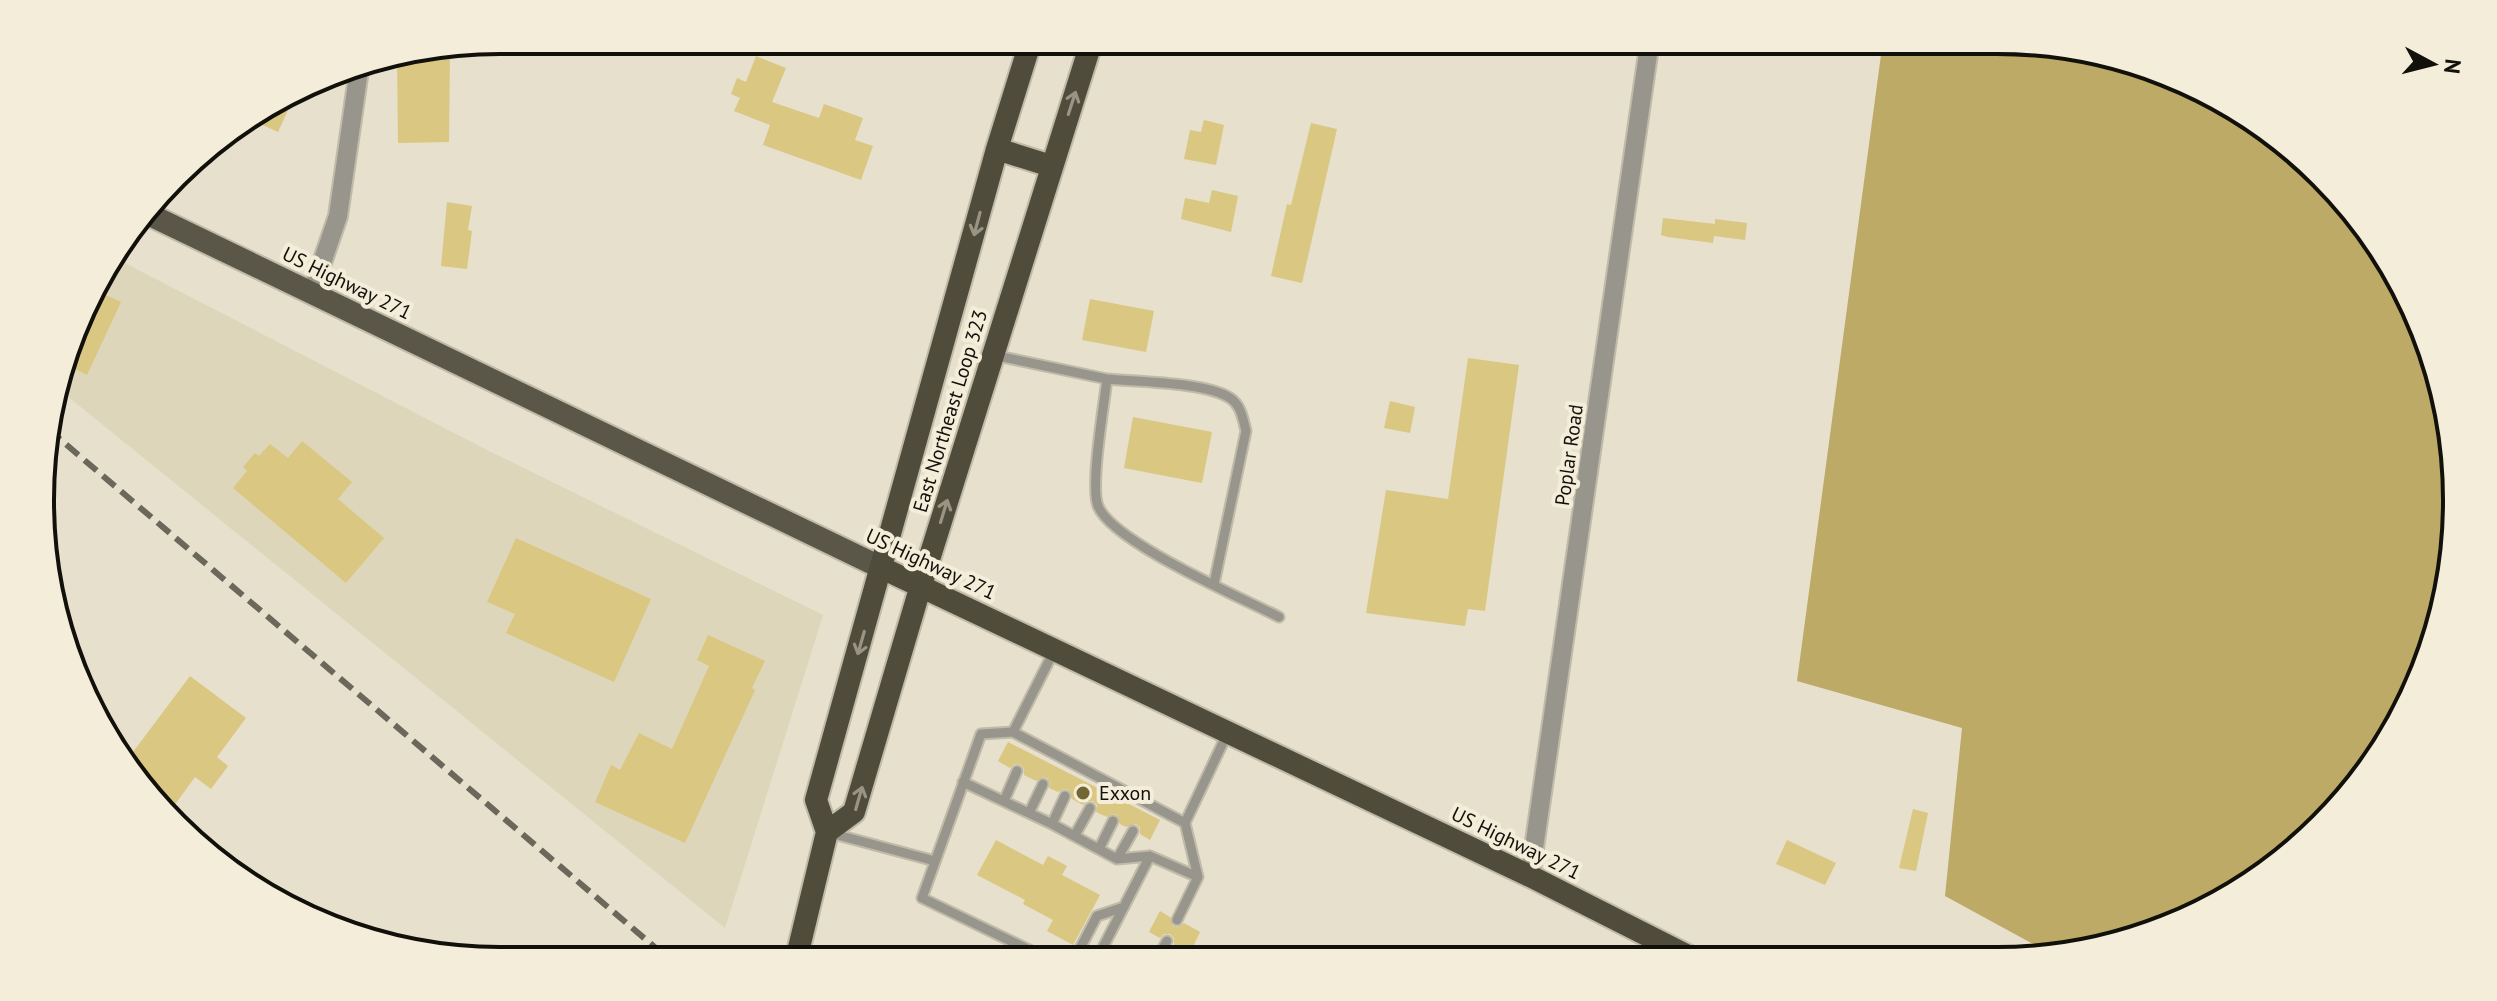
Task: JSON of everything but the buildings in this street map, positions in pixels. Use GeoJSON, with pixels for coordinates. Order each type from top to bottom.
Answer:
{"type":"FeatureCollection","features":[{"type":"Feature","properties":{"kind":"highway","name":"East Northeast Loop 323"},"geometry":{"type":"LineString","coordinates":[[799,947],[827,832],[816,800],[997,149],[1027,54]]}},
{"type":"Feature","properties":{"kind":"highway","name":"East Northeast Loop 323"},"geometry":{"type":"LineString","coordinates":[[827,832],[854,812],[921,585],[1087,54]]}},
{"type":"Feature","properties":{"kind":"highway"},"geometry":{"type":"LineString","coordinates":[[997,149],[1051,166]]}},
{"type":"Feature","properties":{"kind":"highway","name":"US Highway 271"},"geometry":{"type":"LineString","coordinates":[[882,568],[1530,876],[1670,947]]}},
{"type":"Feature","properties":{"kind":"main road","name":"US Highway 271"},"geometry":{"type":"LineString","coordinates":[[155,218],[882,568]]}},
{"type":"Feature","properties":{"kind":"street","name":"Poplar Road"},"geometry":{"type":"LineString","coordinates":[[1530,876],[1648,54]]}},
{"type":"Feature","properties":{"kind":"street"},"geometry":{"type":"LineString","coordinates":[[312,292],[338,216],[358,78]]}},
{"type":"Feature","properties":{"kind":"lane"},"geometry":{"type":"LineString","coordinates":[[993,355],[1107,379],[1197,387],[1230,398],[1242,411],[1246,431],[1214,584]]}},
{"type":"Feature","properties":{"kind":"lane"},"geometry":{"type":"LineString","coordinates":[[1107,379],[1095,487],[1098,508],[1136,544],[1279,617]]}},
{"type":"Feature","properties":{"kind":"lane"},"geometry":{"type":"LineString","coordinates":[[1013,732],[1055,649]]}},
{"type":"Feature","properties":{"kind":"lane"},"geometry":{"type":"LineString","coordinates":[[1023,947],[922,898],[981,734],[1013,732],[1031,741],[1054,760],[1145,807],[1185,823]]}},
{"type":"Feature","properties":{"kind":"lane"},"geometry":{"type":"LineString","coordinates":[[1177,920],[1198,877],[1185,823],[1228,732]]}},
{"type":"Feature","properties":{"kind":"lane"},"geometry":{"type":"LineString","coordinates":[[1026,752],[1031,741]]}},
{"type":"Feature","properties":{"kind":"lane"},"geometry":{"type":"LineString","coordinates":[[1004,801],[1017,771]]}},
{"type":"Feature","properties":{"kind":"lane"},"geometry":{"type":"LineString","coordinates":[[963,782],[1075,835],[1117,859],[1150,856],[1198,877]]}},
{"type":"Feature","properties":{"kind":"lane"},"geometry":{"type":"LineString","coordinates":[[1029,813],[1043,784]]}},
{"type":"Feature","properties":{"kind":"lane"},"geometry":{"type":"LineString","coordinates":[[1052,824],[1065,796]]}},
{"type":"Feature","properties":{"kind":"lane"},"geometry":{"type":"LineString","coordinates":[[1075,835],[1090,808]]}},
{"type":"Feature","properties":{"kind":"lane"},"geometry":{"type":"LineString","coordinates":[[1099,849],[1113,821]]}},
{"type":"Feature","properties":{"kind":"lane"},"geometry":{"type":"LineString","coordinates":[[1117,859],[1133,831]]}},
{"type":"Feature","properties":{"kind":"lane"},"geometry":{"type":"LineString","coordinates":[[827,832],[935,861]]}},
{"type":"Feature","properties":{"kind":"lane"},"geometry":{"type":"LineString","coordinates":[[1103,947],[1150,856]]}},
{"type":"Feature","properties":{"kind":"lane"},"geometry":{"type":"LineString","coordinates":[[1081,947],[1097,916],[1124,907]]}},
{"type":"Feature","properties":{"kind":"lane"},"geometry":{"type":"LineString","coordinates":[[1164,947],[1167,941]]}},
{"type":"Feature","properties":{"kind":"shaded area"},"geometry":{"type":"Polygon","coordinates":[[[1881,54],[2026,55],[2084,63],[2140,78],[2194,100],[2245,129],[2291,165],[2332,206],[2368,252],[2383,277],[2419,357],[2439,442],[2442,530],[2428,616],[2397,698],[2351,772],[2291,836],[2245,872],[2167,913],[2112,932],[2035,945],[1945,896],[1962,728],[1797,681],[1881,54]]]}},
{"type":"Feature","properties":{"kind":"shaded area"},"geometry":{"type":"Polygon","coordinates":[[[123,262],[487,450],[823,615],[725,928],[67,396],[88,330],[123,262]]]}},
{"type":"Feature","properties":{"kind":"railway"},"geometry":{"type":"LineString","coordinates":[[59,438],[655,947]]}},
{"type":"Feature","properties":{"kind":"place","name":"Exxon"},"geometry":{"type":"Point","coordinates":[1083,793]}}]}
